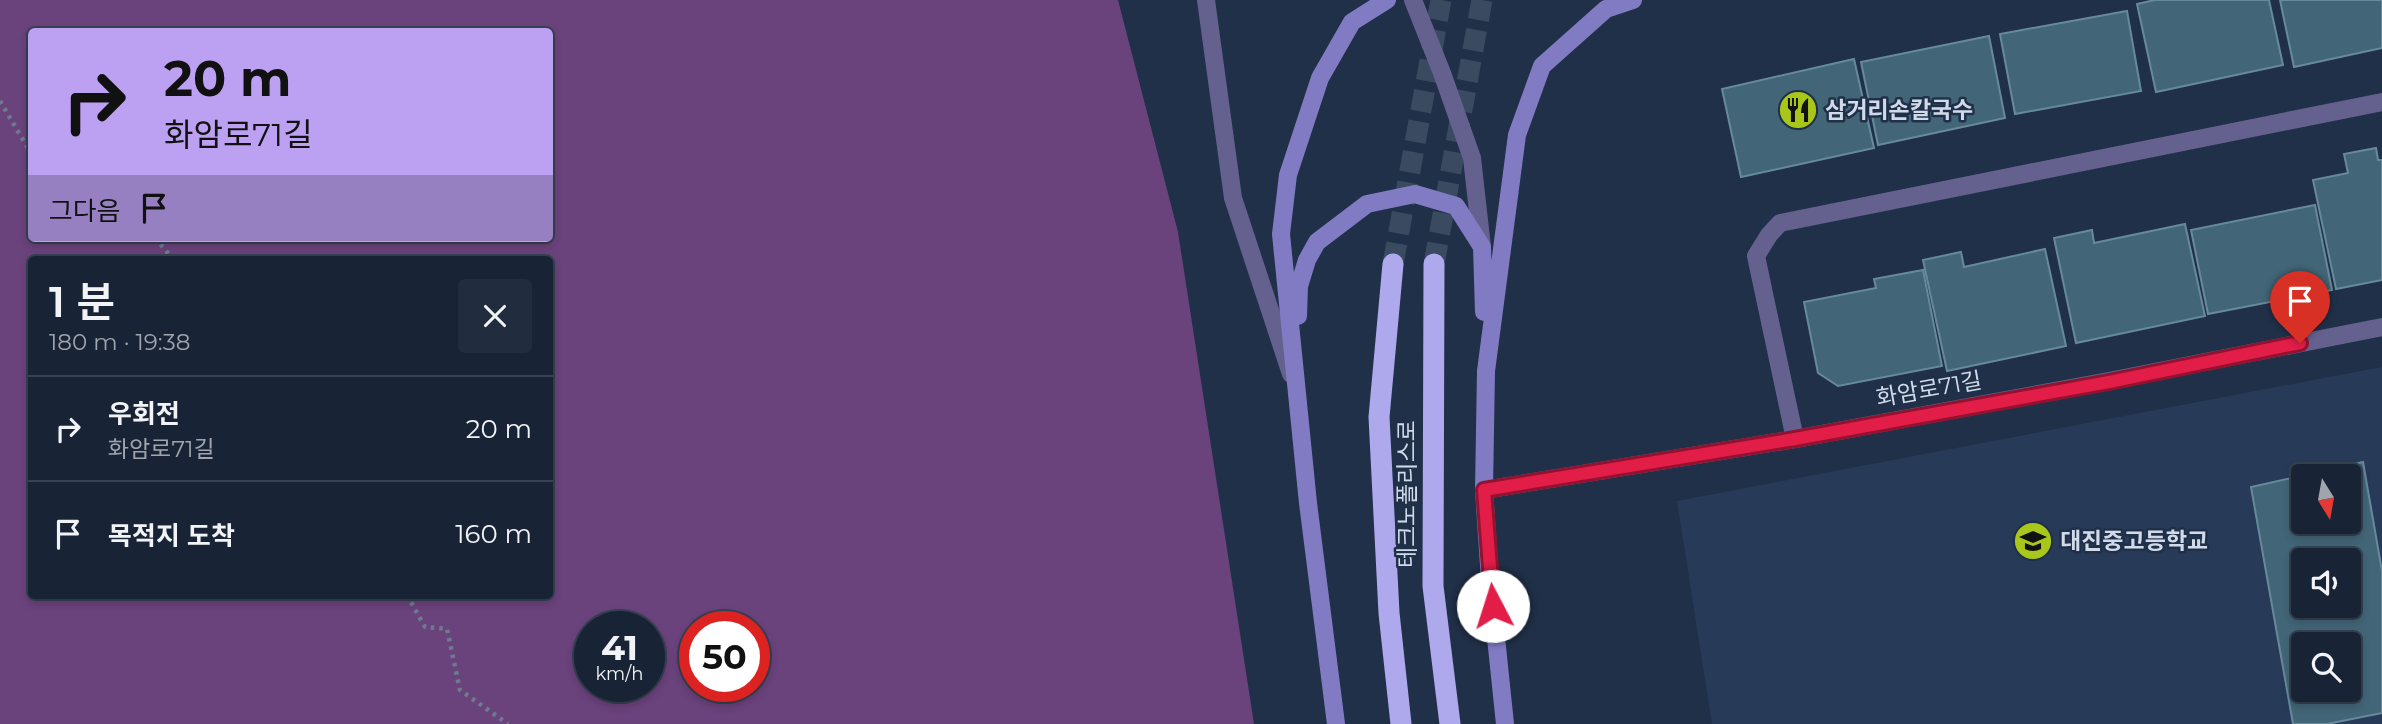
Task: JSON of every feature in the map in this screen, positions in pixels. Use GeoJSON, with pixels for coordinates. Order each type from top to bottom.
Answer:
{"type":"FeatureCollection","features":[{"type":"Feature","properties":{"kind":"highway"},"geometry":{"type":"LineString","coordinates":[[1393,264],[1380,417],[1389,613],[1401,724]]}},
{"type":"Feature","properties":{"kind":"highway","name":"테크노폴리스로"},"geometry":{"type":"LineString","coordinates":[[1434,264],[1433,586],[1450,724]]}},
{"type":"Feature","properties":{"kind":"main road"},"geometry":{"type":"LineString","coordinates":[[1335,724],[1295,386],[1281,234],[1288,175],[1320,78],[1352,22],[1387,0]]}},
{"type":"Feature","properties":{"kind":"main road"},"geometry":{"type":"LineString","coordinates":[[1486,371],[1517,135],[1542,66],[1606,9],[1633,0]]}},
{"type":"Feature","properties":{"kind":"main road"},"geometry":{"type":"LineString","coordinates":[[1295,386],[1299,286],[1307,260],[1317,242],[1367,204],[1415,194],[1457,206],[1482,247],[1486,371],[1484,490],[1490,580],[1506,724]]}},
{"type":"Feature","properties":{"kind":"street"},"geometry":{"type":"LineString","coordinates":[[1206,0],[1233,198],[1295,386]]}},
{"type":"Feature","properties":{"kind":"street"},"geometry":{"type":"LineString","coordinates":[[1413,0],[1472,158],[1482,247]]}},
{"type":"Feature","properties":{"kind":"street"},"geometry":{"type":"LineString","coordinates":[[1795,439],[1756,256],[1780,223],[2382,102]]}},
{"type":"Feature","properties":{"kind":"street","name":"화암로71길"},"geometry":{"type":"LineString","coordinates":[[1484,490],[1795,439],[2109,382],[2382,327]]}},
{"type":"Feature","properties":{"kind":"path"},"geometry":{"type":"LineString","coordinates":[[0,101],[28,148]]}},
{"type":"Feature","properties":{"kind":"path"},"geometry":{"type":"LineString","coordinates":[[158,242],[170,256]]}},
{"type":"Feature","properties":{"kind":"path"},"geometry":{"type":"LineString","coordinates":[[409,599],[425,627],[447,629],[460,690],[508,724]]}},
{"type":"Feature","properties":{"kind":"shaded area"},"geometry":{"type":"Polygon","coordinates":[[[0,0],[1118,0],[1178,232],[1254,724],[0,724],[0,0]]]}},
{"type":"Feature","properties":{"kind":"shaded area","name":"대진중고등학교"},"geometry":{"type":"Polygon","coordinates":[[[2382,367],[2382,724],[1712,724],[1677,501],[2382,367]]]}},
{"type":"Feature","properties":{"kind":"building"},"geometry":{"type":"Polygon","coordinates":[[[2155,0],[2269,0],[2283,65],[2156,92],[2137,4],[2155,0]]]}},
{"type":"Feature","properties":{"kind":"building"},"geometry":{"type":"Polygon","coordinates":[[[2280,0],[2382,0],[2382,48],[2294,67],[2280,0]]]}},
{"type":"Feature","properties":{"kind":"building"},"geometry":{"type":"Polygon","coordinates":[[[2127,11],[2141,91],[2015,114],[2000,34],[2127,11]]]}},
{"type":"Feature","properties":{"kind":"building"},"geometry":{"type":"Polygon","coordinates":[[[1989,36],[2005,118],[1878,145],[1861,62],[1989,36]]]}},
{"type":"Feature","properties":{"kind":"building"},"geometry":{"type":"Polygon","coordinates":[[[1854,59],[1874,148],[1741,177],[1722,89],[1854,59]]]}},
{"type":"Feature","properties":{"kind":"building"},"geometry":{"type":"Polygon","coordinates":[[[2376,148],[2378,160],[2382,160],[2382,280],[2336,289],[2313,180],[2348,173],[2344,154],[2376,148]]]}},
{"type":"Feature","properties":{"kind":"building"},"geometry":{"type":"Polygon","coordinates":[[[2315,205],[2332,290],[2208,314],[2191,230],[2315,205]]]}},
{"type":"Feature","properties":{"kind":"building"},"geometry":{"type":"Polygon","coordinates":[[[2185,224],[2205,316],[2076,343],[2054,238],[2092,230],[2094,243],[2185,224]]]}},
{"type":"Feature","properties":{"kind":"building"},"geometry":{"type":"Polygon","coordinates":[[[2045,249],[2066,346],[1947,371],[1923,260],[1961,252],[1964,267],[2045,249]]]}},
{"type":"Feature","properties":{"kind":"building"},"geometry":{"type":"Polygon","coordinates":[[[1923,270],[1942,366],[1838,386],[1818,373],[1804,302],[1876,288],[1874,279],[1923,270]]]}},
{"type":"Feature","properties":{"kind":"building"},"geometry":{"type":"Polygon","coordinates":[[[2363,462],[2382,571],[2382,713],[2327,724],[2293,724],[2251,487],[2291,478],[2291,534],[2361,534],[2361,464],[2354,464],[2363,462]]]}},
{"type":"Feature","properties":{"kind":"tunnel"},"geometry":{"type":"LineString","coordinates":[[1393,264],[1441,0]]}},
{"type":"Feature","properties":{"kind":"tunnel"},"geometry":{"type":"LineString","coordinates":[[1434,264],[1482,0]]}},
{"type":"Feature","properties":{"kind":"place","name":"삼거리손칼국수"},"geometry":{"type":"Point","coordinates":[1798,110]}},
{"type":"Feature","properties":{"kind":"place","name":"대진중고등학교"},"geometry":{"type":"Point","coordinates":[2033,541]}},
{"type":"Feature","properties":{"kind":"route"},"geometry":{"type":"LineString","coordinates":[[1493,606],[1484,490],[1795,439],[2109,382],[2300,343]]}}]}
